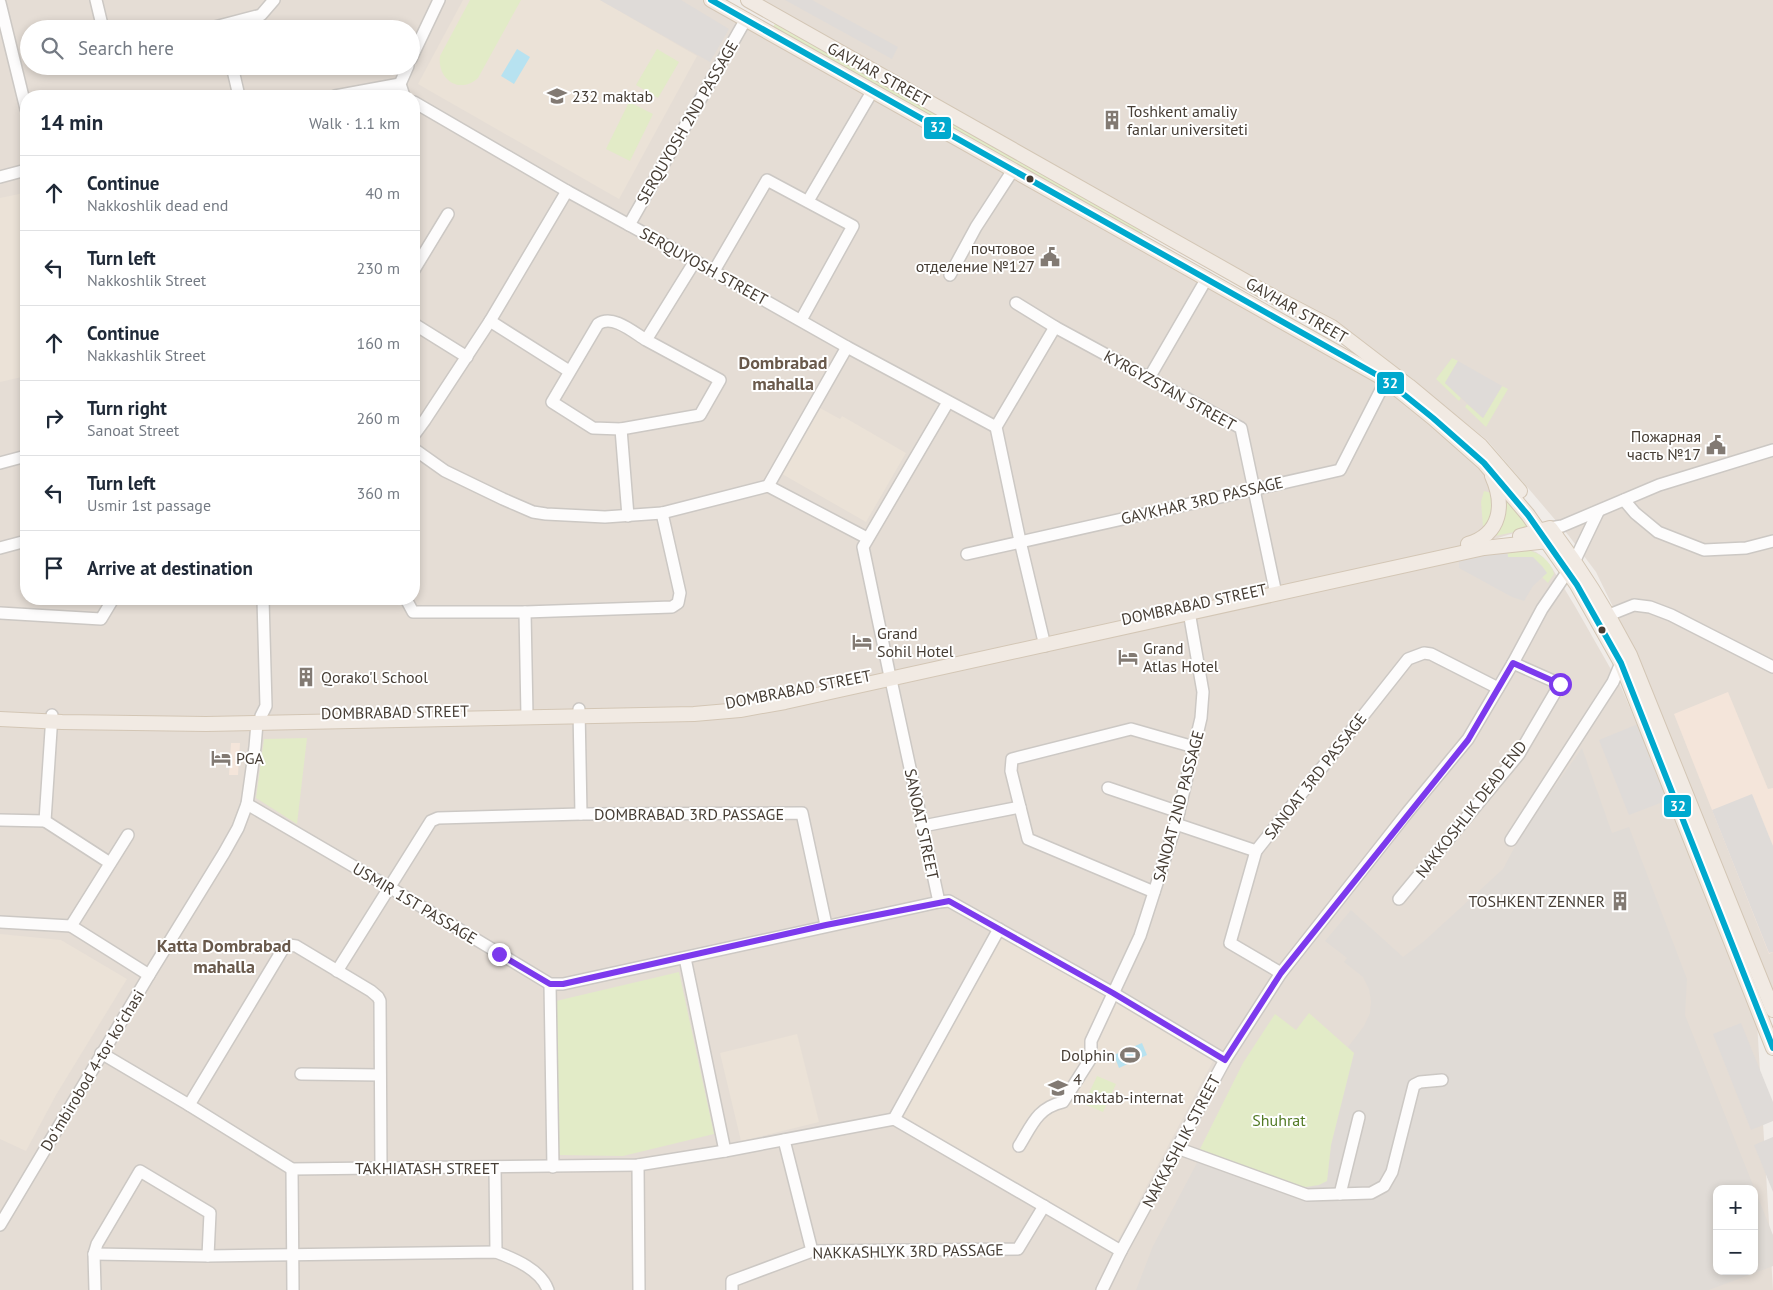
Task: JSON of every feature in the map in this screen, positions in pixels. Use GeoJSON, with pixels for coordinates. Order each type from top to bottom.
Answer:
{"type":"FeatureCollection","features":[{"type":"Feature","properties":{"kind":"main road","name":"GAVHAR STREET"},"geometry":{"type":"LineString","coordinates":[[711,0],[1386,380],[1484,462],[1551,533]]}},
{"type":"Feature","properties":{"kind":"main road","name":"GAVHAR STREET"},"geometry":{"type":"LineString","coordinates":[[748,0],[1263,291],[1332,327],[1409,386],[1481,446],[1500,466],[1551,533],[1571,566],[1621,664],[1773,1048]]}},
{"type":"Feature","properties":{"kind":"main road"},"geometry":{"type":"LineString","coordinates":[[763,30],[762,18],[772,13]]}},
{"type":"Feature","properties":{"kind":"main road"},"geometry":{"type":"LineString","coordinates":[[1144,245],[1153,229]]}},
{"type":"Feature","properties":{"kind":"main road"},"geometry":{"type":"LineString","coordinates":[[1468,544],[1486,536],[1497,519],[1497,490],[1484,462]]}},
{"type":"Feature","properties":{"kind":"main road","name":"DOMBRABAD STREET"},"geometry":{"type":"LineString","coordinates":[[1275,590],[1484,548],[1526,544],[1551,533]]}},
{"type":"Feature","properties":{"kind":"main road","name":"DOMBRABAD STREET"},"geometry":{"type":"LineString","coordinates":[[0,719],[579,713],[738,703],[889,676],[1188,610],[1468,544],[1551,533]]}},
{"type":"Feature","properties":{"kind":"main road","name":"GAVHAR STREET"},"geometry":{"type":"LineString","coordinates":[[1571,566],[1609,615],[1630,655],[1773,1010]]}},
{"type":"Feature","properties":{"kind":"main road","name":"DOMBRABAD STREET"},"geometry":{"type":"LineString","coordinates":[[0,712],[51,718]]}},
{"type":"Feature","properties":{"kind":"street"},"geometry":{"type":"LineString","coordinates":[[96,0],[101,20]]}},
{"type":"Feature","properties":{"kind":"street"},"geometry":{"type":"LineString","coordinates":[[247,20],[261,16],[274,0]]}},
{"type":"Feature","properties":{"kind":"street"},"geometry":{"type":"LineString","coordinates":[[420,41],[440,0]]}},
{"type":"Feature","properties":{"kind":"street"},"geometry":{"type":"LineString","coordinates":[[0,3],[21,90]]}},
{"type":"Feature","properties":{"kind":"street","name":"SERQUYOSH 2ND PASSAGE"},"geometry":{"type":"LineString","coordinates":[[629,225],[746,20]]}},
{"type":"Feature","properties":{"kind":"street"},"geometry":{"type":"LineString","coordinates":[[234,75],[238,90]]}},
{"type":"Feature","properties":{"kind":"street"},"geometry":{"type":"LineString","coordinates":[[402,90],[400,84],[404,75]]}},
{"type":"Feature","properties":{"kind":"street"},"geometry":{"type":"LineString","coordinates":[[368,90],[400,84]]}},
{"type":"Feature","properties":{"kind":"street"},"geometry":{"type":"LineString","coordinates":[[808,201],[873,90]]}},
{"type":"Feature","properties":{"kind":"street","name":"SERQUYOSH STREET"},"geometry":{"type":"LineString","coordinates":[[420,106],[567,192],[695,260],[847,347],[996,427]]}},
{"type":"Feature","properties":{"kind":"street"},"geometry":{"type":"LineString","coordinates":[[950,275],[976,227],[1013,170]]}},
{"type":"Feature","properties":{"kind":"street"},"geometry":{"type":"LineString","coordinates":[[0,177],[20,172]]}},
{"type":"Feature","properties":{"kind":"street"},"geometry":{"type":"LineString","coordinates":[[714,271],[767,180],[854,226],[801,320]]}},
{"type":"Feature","properties":{"kind":"street"},"geometry":{"type":"LineString","coordinates":[[420,425],[467,358],[567,192]]}},
{"type":"Feature","properties":{"kind":"street"},"geometry":{"type":"LineString","coordinates":[[420,260],[448,214]]}},
{"type":"Feature","properties":{"kind":"street"},"geometry":{"type":"LineString","coordinates":[[646,340],[695,260]]}},
{"type":"Feature","properties":{"kind":"street"},"geometry":{"type":"LineString","coordinates":[[1149,378],[1207,278]]}},
{"type":"Feature","properties":{"kind":"street","name":"KYRGYZSTAN STREET"},"geometry":{"type":"LineString","coordinates":[[1016,303],[1055,327],[1241,428],[1275,590]]}},
{"type":"Feature","properties":{"kind":"street"},"geometry":{"type":"LineString","coordinates":[[612,320],[646,340],[720,380],[700,415],[621,430],[593,428],[552,402],[598,324],[602,321],[612,320]]}},
{"type":"Feature","properties":{"kind":"street"},"geometry":{"type":"LineString","coordinates":[[490,321],[569,371]]}},
{"type":"Feature","properties":{"kind":"street"},"geometry":{"type":"LineString","coordinates":[[1044,642],[996,427],[1055,327]]}},
{"type":"Feature","properties":{"kind":"street"},"geometry":{"type":"LineString","coordinates":[[420,328],[467,358]]}},
{"type":"Feature","properties":{"kind":"street"},"geometry":{"type":"LineString","coordinates":[[768,486],[847,347]]}},
{"type":"Feature","properties":{"kind":"street","name":"GAVKHAR 3RD PASSAGE"},"geometry":{"type":"LineString","coordinates":[[967,554],[1340,470],[1386,380]]}},
{"type":"Feature","properties":{"kind":"street"},"geometry":{"type":"LineString","coordinates":[[420,453],[444,471],[533,512],[586,517],[662,513],[768,486],[867,538],[948,402]]}},
{"type":"Feature","properties":{"kind":"street"},"geometry":{"type":"LineString","coordinates":[[621,430],[628,516]]}},
{"type":"Feature","properties":{"kind":"street"},"geometry":{"type":"LineString","coordinates":[[1551,533],[1659,485],[1773,450]]}},
{"type":"Feature","properties":{"kind":"street"},"geometry":{"type":"LineString","coordinates":[[0,463],[20,458]]}},
{"type":"Feature","properties":{"kind":"street"},"geometry":{"type":"LineString","coordinates":[[1624,500],[1635,513],[1658,532],[1704,550],[1746,548],[1773,541]]}},
{"type":"Feature","properties":{"kind":"street","name":"NAKKASHLIK STREET"},"geometry":{"type":"LineString","coordinates":[[1102,1290],[1225,1060],[1281,973],[1468,740],[1542,609],[1571,566],[1598,512]]}},
{"type":"Feature","properties":{"kind":"street"},"geometry":{"type":"LineString","coordinates":[[409,605],[413,612],[525,612],[676,606],[680,593],[662,513]]}},
{"type":"Feature","properties":{"kind":"street","name":"SANOAT STREET"},"geometry":{"type":"LineString","coordinates":[[867,538],[863,547],[889,676],[939,902],[949,901],[1225,1060]]}},
{"type":"Feature","properties":{"kind":"street"},"geometry":{"type":"LineString","coordinates":[[0,548],[20,543]]}},
{"type":"Feature","properties":{"kind":"street"},"geometry":{"type":"LineString","coordinates":[[1609,615],[1641,604],[1671,615],[1773,667]]}},
{"type":"Feature","properties":{"kind":"street"},"geometry":{"type":"LineString","coordinates":[[0,612],[101,619],[110,605]]}},
{"type":"Feature","properties":{"kind":"street","name":"Doʻmbirobod 4-tor koʻchasi"},"geometry":{"type":"LineString","coordinates":[[0,1224],[101,1053],[238,828],[247,804],[261,716],[263,605]]}},
{"type":"Feature","properties":{"kind":"street","name":"SANOAT 2ND PASSAGE"},"geometry":{"type":"LineString","coordinates":[[1019,1146],[1042,1110],[1063,1102],[1091,1058],[1091,1041],[1140,936],[1176,824],[1202,718],[1204,697],[1188,610]]}},
{"type":"Feature","properties":{"kind":"street"},"geometry":{"type":"LineString","coordinates":[[525,612],[527,713]]}},
{"type":"Feature","properties":{"kind":"street","name":"SANOAT 3RD PASSAGE"},"geometry":{"type":"LineString","coordinates":[[1281,973],[1230,943],[1256,851],[1408,659],[1424,653],[1431,654],[1498,688]]}},
{"type":"Feature","properties":{"kind":"street","name":"NAKKOSHLIK DEAD END"},"geometry":{"type":"LineString","coordinates":[[1399,899],[1519,754],[1560,684],[1513,663]]}},
{"type":"Feature","properties":{"kind":"street"},"geometry":{"type":"LineString","coordinates":[[1512,840],[1613,682],[1621,664]]}},
{"type":"Feature","properties":{"kind":"street","name":"DOMBRABAD 3RD PASSAGE"},"geometry":{"type":"LineString","coordinates":[[579,713],[580,814]]}},
{"type":"Feature","properties":{"kind":"street"},"geometry":{"type":"LineString","coordinates":[[46,821],[51,718]]}},
{"type":"Feature","properties":{"kind":"street"},"geometry":{"type":"LineString","coordinates":[[1154,892],[1028,839],[1011,771],[1012,759],[1131,729],[1194,747]]}},
{"type":"Feature","properties":{"kind":"street"},"geometry":{"type":"LineString","coordinates":[[1108,788],[1179,812]]}},
{"type":"Feature","properties":{"kind":"street","name":"USMIR 1ST PASSAGE"},"geometry":{"type":"LineString","coordinates":[[247,804],[550,984]]}},
{"type":"Feature","properties":{"kind":"street"},"geometry":{"type":"LineString","coordinates":[[923,826],[1020,806]]}},
{"type":"Feature","properties":{"kind":"street","name":"DOMBRABAD 3RD PASSAGE"},"geometry":{"type":"LineString","coordinates":[[337,971],[431,821],[438,818],[580,814],[802,813],[826,925]]}},
{"type":"Feature","properties":{"kind":"street"},"geometry":{"type":"LineString","coordinates":[[0,820],[46,821],[110,863]]}},
{"type":"Feature","properties":{"kind":"street"},"geometry":{"type":"LineString","coordinates":[[1176,824],[1256,851]]}},
{"type":"Feature","properties":{"kind":"street"},"geometry":{"type":"LineString","coordinates":[[71,926],[128,834]]}},
{"type":"Feature","properties":{"kind":"street"},"geometry":{"type":"LineString","coordinates":[[553,1167],[550,984],[563,984],[826,925],[939,902]]}},
{"type":"Feature","properties":{"kind":"street"},"geometry":{"type":"LineString","coordinates":[[0,922],[71,926],[148,975]]}},
{"type":"Feature","properties":{"kind":"street"},"geometry":{"type":"LineString","coordinates":[[894,1119],[999,929]]}},
{"type":"Feature","properties":{"kind":"street"},"geometry":{"type":"LineString","coordinates":[[189,1105],[285,946],[296,946],[371,991],[380,1001],[381,1168]]}},
{"type":"Feature","properties":{"kind":"street"},"geometry":{"type":"LineString","coordinates":[[685,958],[725,1151]]}},
{"type":"Feature","properties":{"kind":"street"},"geometry":{"type":"LineString","coordinates":[[101,1053],[292,1169],[293,1290]]}},
{"type":"Feature","properties":{"kind":"street"},"geometry":{"type":"LineString","coordinates":[[301,1074],[380,1075]]}},
{"type":"Feature","properties":{"kind":"street"},"geometry":{"type":"LineString","coordinates":[[1177,1148],[1307,1194],[1371,1193],[1384,1186],[1392,1172],[1414,1085],[1420,1082],[1442,1080]]}},
{"type":"Feature","properties":{"kind":"street"},"geometry":{"type":"LineString","coordinates":[[1340,1194],[1359,1117]]}},
{"type":"Feature","properties":{"kind":"street"},"geometry":{"type":"LineString","coordinates":[[812,1250],[784,1140],[894,1119],[1121,1252]]}},
{"type":"Feature","properties":{"kind":"street","name":"TAKHIATASH STREET"},"geometry":{"type":"LineString","coordinates":[[292,1169],[638,1165],[784,1140]]}},
{"type":"Feature","properties":{"kind":"street"},"geometry":{"type":"LineString","coordinates":[[638,1165],[639,1290]]}},
{"type":"Feature","properties":{"kind":"street"},"geometry":{"type":"LineString","coordinates":[[495,1167],[496,1252]]}},
{"type":"Feature","properties":{"kind":"street"},"geometry":{"type":"LineString","coordinates":[[95,1290],[94,1254],[97,1244],[140,1171],[210,1212],[208,1256]]}},
{"type":"Feature","properties":{"kind":"street","name":"NAKKASHLYK 3RD PASSAGE"},"geometry":{"type":"LineString","coordinates":[[732,1290],[732,1281],[812,1250],[1018,1249],[1044,1206]]}},
{"type":"Feature","properties":{"kind":"street"},"geometry":{"type":"LineString","coordinates":[[94,1254],[208,1256],[496,1252],[524,1265],[540,1277],[548,1290]]}},
{"type":"Feature","properties":{"kind":"shaded area","name":"Katta Dombrabad mahalla"},"geometry":{"type":"Polygon","coordinates":[[[0,0],[709,0],[1349,355],[1480,468],[1528,529],[1471,546],[1527,549],[1543,557],[1552,568],[1621,687],[1756,1005],[1773,1290],[0,1290],[0,0]]]}},
{"type":"Feature","properties":{"kind":"shaded area","name":"232 maktab"},"geometry":{"type":"Polygon","coordinates":[[[463,0],[600,0],[697,56],[619,199],[418,84],[463,0]]]}},
{"type":"Feature","properties":{"kind":"shaded area"},"geometry":{"type":"Polygon","coordinates":[[[600,0],[681,0],[729,29],[710,62],[600,0]]]}},
{"type":"Feature","properties":{"kind":"shaded area"},"geometry":{"type":"Polygon","coordinates":[[[748,0],[1773,0],[1773,1010],[1636,654],[1596,572],[1569,536],[1487,440],[1408,377],[748,0]]]}},
{"type":"Feature","properties":{"kind":"shaded area"},"geometry":{"type":"Polygon","coordinates":[[[785,0],[812,0],[898,47],[892,59],[785,0]]]}},
{"type":"Feature","properties":{"kind":"shaded area"},"geometry":{"type":"Polygon","coordinates":[[[20,194],[20,377],[0,382],[0,198],[20,194]]]}},
{"type":"Feature","properties":{"kind":"shaded area"},"geometry":{"type":"Polygon","coordinates":[[[1458,361],[1502,386],[1483,418],[1445,383],[1458,361]]]}},
{"type":"Feature","properties":{"kind":"shaded area"},"geometry":{"type":"Polygon","coordinates":[[[820,408],[840,419],[842,416],[906,453],[866,522],[782,474],[820,408]]]}},
{"type":"Feature","properties":{"kind":"shaded area"},"geometry":{"type":"Polygon","coordinates":[[[1507,551],[1508,557],[1533,557],[1547,573],[1533,586],[1524,601],[1512,597],[1459,568],[1459,561],[1507,551]]]}},
{"type":"Feature","properties":{"kind":"shaded area"},"geometry":{"type":"Polygon","coordinates":[[[1728,692],[1768,789],[1773,788],[1773,952],[1769,954],[1674,714],[1728,692]]]}},
{"type":"Feature","properties":{"kind":"shaded area"},"geometry":{"type":"Polygon","coordinates":[[[1638,724],[1668,800],[1629,815],[1599,740],[1638,724]]]}},
{"type":"Feature","properties":{"kind":"shaded area"},"geometry":{"type":"Polygon","coordinates":[[[231,743],[240,743],[238,775],[229,775],[231,743]]]}},
{"type":"Feature","properties":{"kind":"shaded area"},"geometry":{"type":"Polygon","coordinates":[[[1582,748],[1612,833],[1629,827],[1687,979],[1685,1015],[1753,1185],[1713,1185],[1713,1275],[1749,1275],[1709,1290],[1136,1290],[1153,1246],[1199,1159],[1299,1188],[1327,1181],[1331,1145],[1354,1053],[1348,1047],[1364,1026],[1370,1013],[1369,989],[1363,977],[1344,962],[1347,958],[1325,941],[1351,910],[1403,957],[1423,942],[1503,869],[1522,833],[1582,748]]]}},
{"type":"Feature","properties":{"kind":"shaded area"},"geometry":{"type":"Polygon","coordinates":[[[1752,794],[1773,846],[1773,952],[1769,953],[1712,810],[1752,794]]]}},
{"type":"Feature","properties":{"kind":"shaded area"},"geometry":{"type":"Polygon","coordinates":[[[0,934],[61,940],[127,979],[56,1095],[26,1151],[0,1139],[0,934]]]}},
{"type":"Feature","properties":{"kind":"shaded area","name":"4 maktab-internat"},"geometry":{"type":"Polygon","coordinates":[[[1000,935],[1213,1061],[1117,1242],[903,1116],[1000,935]]]}},
{"type":"Feature","properties":{"kind":"shaded area"},"geometry":{"type":"Polygon","coordinates":[[[1741,1023],[1773,1102],[1773,1121],[1751,1130],[1713,1034],[1741,1023]]]}},
{"type":"Feature","properties":{"kind":"shaded area"},"geometry":{"type":"Polygon","coordinates":[[[797,1034],[819,1122],[741,1141],[720,1053],[797,1034]]]}},
{"type":"Feature","properties":{"kind":"shaded area"},"geometry":{"type":"Polygon","coordinates":[[[1773,1137],[1773,1192],[1754,1145],[1773,1137]]]}},
{"type":"Feature","properties":{"kind":"shaded area"},"geometry":{"type":"Polygon","coordinates":[[[1758,1198],[1773,1235],[1773,1266],[1758,1272],[1758,1198]]]}},
{"type":"Feature","properties":{"kind":"green space"},"geometry":{"type":"Polygon","coordinates":[[[470,0],[521,0],[478,78],[471,83],[457,85],[446,78],[442,72],[440,56],[470,0]]]}},
{"type":"Feature","properties":{"kind":"green space"},"geometry":{"type":"Polygon","coordinates":[[[776,22],[1144,230],[1142,234],[773,27],[776,22]]]}},
{"type":"Feature","properties":{"kind":"green space"},"geometry":{"type":"Polygon","coordinates":[[[657,49],[679,62],[658,98],[636,85],[657,49]]]}},
{"type":"Feature","properties":{"kind":"green space"},"geometry":{"type":"Polygon","coordinates":[[[629,102],[653,114],[630,161],[606,149],[629,102]]]}},
{"type":"Feature","properties":{"kind":"green space"},"geometry":{"type":"Polygon","coordinates":[[[1452,358],[1458,361],[1445,383],[1461,398],[1459,401],[1436,379],[1452,358]]]}},
{"type":"Feature","properties":{"kind":"green space"},"geometry":{"type":"Polygon","coordinates":[[[1502,386],[1508,389],[1486,427],[1465,407],[1467,404],[1483,418],[1502,386]]]}},
{"type":"Feature","properties":{"kind":"green space"},"geometry":{"type":"Polygon","coordinates":[[[1484,491],[1492,493],[1494,503],[1490,525],[1483,526],[1481,502],[1484,491]]]}},
{"type":"Feature","properties":{"kind":"green space"},"geometry":{"type":"Polygon","coordinates":[[[1501,494],[1523,519],[1528,529],[1495,536],[1501,494]]]}},
{"type":"Feature","properties":{"kind":"green space"},"geometry":{"type":"Polygon","coordinates":[[[1526,550],[1540,555],[1550,565],[1554,574],[1548,583],[1542,577],[1547,573],[1508,557],[1507,551],[1526,550]]]}},
{"type":"Feature","properties":{"kind":"green space"},"geometry":{"type":"Polygon","coordinates":[[[307,738],[297,824],[256,798],[264,739],[307,738]]]}},
{"type":"Feature","properties":{"kind":"green space"},"geometry":{"type":"Polygon","coordinates":[[[679,972],[714,1134],[623,1156],[558,1155],[556,1001],[679,972]]]}},
{"type":"Feature","properties":{"kind":"green space","name":"Shuhrat"},"geometry":{"type":"Polygon","coordinates":[[[1309,1013],[1354,1053],[1331,1145],[1327,1181],[1319,1185],[1299,1188],[1198,1153],[1243,1063],[1275,1014],[1296,1030],[1309,1013]]]}},
{"type":"Feature","properties":{"kind":"green space"},"geometry":{"type":"Polygon","coordinates":[[[1097,1076],[1116,1084],[1103,1112],[1084,1104],[1097,1076]]]}},
{"type":"Feature","properties":{"kind":"water"},"geometry":{"type":"Polygon","coordinates":[[[517,49],[530,57],[514,84],[501,76],[517,49]]]}},
{"type":"Feature","properties":{"kind":"water","name":"Dolphin"},"geometry":{"type":"Polygon","coordinates":[[[1142,1043],[1147,1055],[1119,1068],[1114,1055],[1142,1043]]]}},
{"type":"Feature","properties":{"kind":"transit line","name":"32"},"geometry":{"type":"LineString","coordinates":[[711,0],[1386,380],[1484,463],[1528,515],[1577,585],[1621,663],[1773,1048]]}},
{"type":"Feature","properties":{"kind":"place","name":"232 maktab"},"geometry":{"type":"Point","coordinates":[557,96]}},
{"type":"Feature","properties":{"kind":"place","name":"Toshkent amaliy fanlar universiteti"},"geometry":{"type":"Point","coordinates":[1112,120]}},
{"type":"Feature","properties":{"kind":"place","name":"почтовое отделение №127"},"geometry":{"type":"Point","coordinates":[1050,257]}},
{"type":"Feature","properties":{"kind":"place","name":"Пожарная часть №17"},"geometry":{"type":"Point","coordinates":[1716,445]}},
{"type":"Feature","properties":{"kind":"place","name":"Grand Sohil Hotel"},"geometry":{"type":"Point","coordinates":[862,642]}},
{"type":"Feature","properties":{"kind":"place","name":"Grand Atlas Hotel"},"geometry":{"type":"Point","coordinates":[1128,657]}},
{"type":"Feature","properties":{"kind":"place","name":"Qorako'l School"},"geometry":{"type":"Point","coordinates":[306,677]}},
{"type":"Feature","properties":{"kind":"place","name":"PGA"},"geometry":{"type":"Point","coordinates":[221,758]}},
{"type":"Feature","properties":{"kind":"place","name":"TOSHKENT ZENNER"},"geometry":{"type":"Point","coordinates":[1620,901]}},
{"type":"Feature","properties":{"kind":"place","name":"Dolphin"},"geometry":{"type":"Point","coordinates":[1130,1055]}},
{"type":"Feature","properties":{"kind":"place","name":"4 maktab-internat"},"geometry":{"type":"Point","coordinates":[1058,1088]}},
{"type":"Feature","properties":{"kind":"district","name":"Dombrabad mahalla"},"geometry":{"type":"Point","coordinates":[783,372]}},
{"type":"Feature","properties":{"kind":"district","name":"Katta Dombrabad mahalla"},"geometry":{"type":"Point","coordinates":[224,955]}},
{"type":"Feature","properties":{"kind":"route"},"geometry":{"type":"LineString","coordinates":[[499,954],[550,984],[563,984],[826,925],[949,901],[1113,993],[1225,1060],[1281,973],[1338,899],[1468,740],[1513,663],[1560,684]]}}]}
